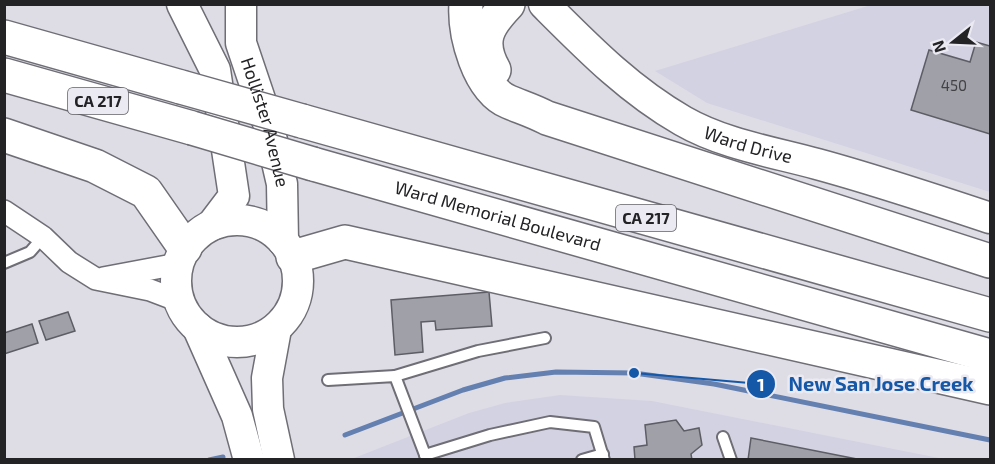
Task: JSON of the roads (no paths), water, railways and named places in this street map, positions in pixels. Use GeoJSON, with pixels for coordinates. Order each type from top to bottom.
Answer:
{"type":"FeatureCollection","features":[{"type":"Feature","properties":{"kind":"highway"},"geometry":{"type":"LineString","coordinates":[[466,4],[465,22],[469,44],[480,70],[493,89],[508,102],[521,104],[547,118],[990,261]]}},
{"type":"Feature","properties":{"kind":"highway"},"geometry":{"type":"LineString","coordinates":[[508,4],[487,30],[486,48],[498,75],[521,104]]}},
{"type":"Feature","properties":{"kind":"highway","name":"CA 217"},"geometry":{"type":"LineString","coordinates":[[4,37],[990,315]]}},
{"type":"Feature","properties":{"kind":"highway","name":"Ward Memorial Boulevard"},"geometry":{"type":"LineString","coordinates":[[4,75],[990,356]]}},
{"type":"Feature","properties":{"kind":"highway"},"geometry":{"type":"LineString","coordinates":[[4,135],[95,166],[146,192],[182,256]]}},
{"type":"Feature","properties":{"kind":"highway"},"geometry":{"type":"LineString","coordinates":[[288,249],[345,242],[990,388]]}},
{"type":"Feature","properties":{"kind":"main road","name":"Hollister Avenue"},"geometry":{"type":"LineString","coordinates":[[182,4],[215,70],[234,196],[212,225]]}},
{"type":"Feature","properties":{"kind":"main road","name":"Hollister Avenue"},"geometry":{"type":"LineString","coordinates":[[241,4],[241,42],[268,123],[282,184],[288,249]]}},
{"type":"Feature","properties":{"kind":"main road","name":"Ward Drive"},"geometry":{"type":"LineString","coordinates":[[544,4],[609,69],[642,96],[685,123],[725,139],[893,185],[990,218]]}},
{"type":"Feature","properties":{"kind":"main road"},"geometry":{"type":"LineString","coordinates":[[198,328],[216,339],[237,343],[257,340],[276,329],[289,314],[297,296],[298,276],[288,249],[268,228],[250,221],[230,220],[212,225],[197,235],[182,256],[176,280],[179,301],[184,312],[198,328],[237,416],[249,459]]}},
{"type":"Feature","properties":{"kind":"main road"},"geometry":{"type":"LineString","coordinates":[[276,329],[267,378],[268,409],[279,459]]}},
{"type":"Feature","properties":{"kind":"street"},"geometry":{"type":"LineString","coordinates":[[4,211],[43,237],[69,262],[96,279],[150,290],[179,301]]}},
{"type":"Feature","properties":{"kind":"street"},"geometry":{"type":"LineString","coordinates":[[96,279],[182,256]]}},
{"type":"Feature","properties":{"kind":"lane"},"geometry":{"type":"LineString","coordinates":[[4,263],[30,252],[43,237]]}},
{"type":"Feature","properties":{"kind":"lane"},"geometry":{"type":"LineString","coordinates":[[328,380],[395,376],[478,351],[545,338]]}},
{"type":"Feature","properties":{"kind":"lane"},"geometry":{"type":"LineString","coordinates":[[395,376],[426,457],[490,435],[550,422],[594,427],[603,457],[582,459]]}},
{"type":"Feature","properties":{"kind":"lane"},"geometry":{"type":"LineString","coordinates":[[723,437],[731,459]]}},
{"type":"Feature","properties":{"kind":"waterway"},"geometry":{"type":"LineString","coordinates":[[345,435],[463,390],[505,378],[556,372],[634,373],[714,384],[990,440]]}},
{"type":"Feature","properties":{"kind":"waterway"},"geometry":{"type":"LineString","coordinates":[[209,460],[223,457]]}},
{"type":"Feature","properties":{"kind":"place","name":"New San Jose Creek"},"geometry":{"type":"Point","coordinates":[634,373]}}]}
